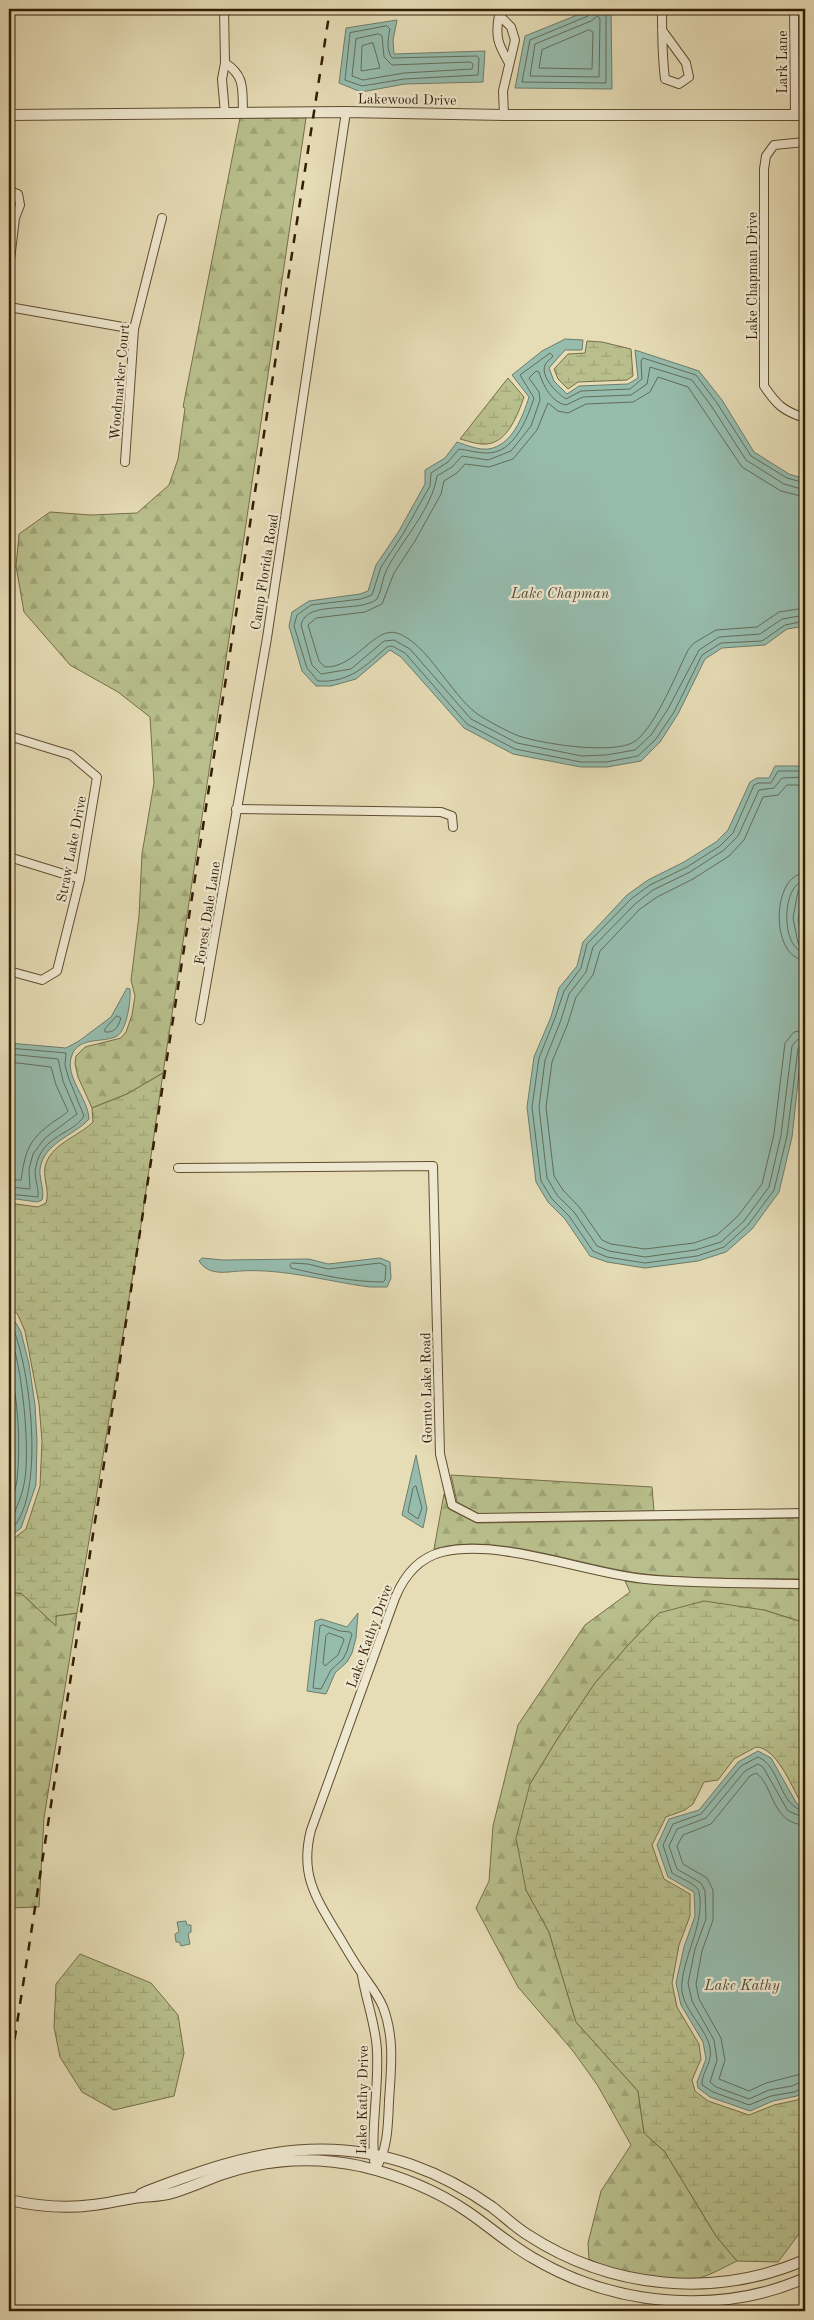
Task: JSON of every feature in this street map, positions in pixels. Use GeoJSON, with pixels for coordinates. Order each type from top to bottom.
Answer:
{"type":"FeatureCollection","features":[{"type":"Feature","properties":{"kind":"street"},"geometry":{"type":"LineString","coordinates":[[224,9],[225,63],[222,79],[224,114]]}},
{"type":"Feature","properties":{"kind":"street"},"geometry":{"type":"LineString","coordinates":[[662,9],[662,30],[665,79],[679,84],[689,77],[686,63],[662,30]]}},
{"type":"Feature","properties":{"kind":"street","name":"Lark Lane"},"geometry":{"type":"LineString","coordinates":[[794,9],[800,115]]}},
{"type":"Feature","properties":{"kind":"street"},"geometry":{"type":"LineString","coordinates":[[498,12],[496,29],[498,43],[509,63]]}},
{"type":"Feature","properties":{"kind":"street"},"geometry":{"type":"LineString","coordinates":[[498,12],[511,27],[515,40],[503,91],[504,115]]}},
{"type":"Feature","properties":{"kind":"street"},"geometry":{"type":"LineString","coordinates":[[225,63],[236,70],[242,83],[242,113]]}},
{"type":"Feature","properties":{"kind":"street","name":"Lakewood Drive"},"geometry":{"type":"LineString","coordinates":[[9,115],[346,112],[504,115],[800,115]]}},
{"type":"Feature","properties":{"kind":"street","name":"Camp Florida Road"},"geometry":{"type":"LineString","coordinates":[[236,809],[267,638],[346,112]]}},
{"type":"Feature","properties":{"kind":"street","name":"Lake Chapman Drive"},"geometry":{"type":"LineString","coordinates":[[805,142],[774,145],[766,156],[764,169],[764,386],[776,404],[790,414],[805,418]]}},
{"type":"Feature","properties":{"kind":"street"},"geometry":{"type":"LineString","coordinates":[[9,191],[18,194],[20,205],[12,218],[9,268]]}},
{"type":"Feature","properties":{"kind":"street","name":"Woodmarker Court"},"geometry":{"type":"LineString","coordinates":[[125,462],[134,329],[162,218]]}},
{"type":"Feature","properties":{"kind":"street"},"geometry":{"type":"LineString","coordinates":[[9,307],[134,329]]}},
{"type":"Feature","properties":{"kind":"street","name":"Straw Lake Drive"},"geometry":{"type":"LineString","coordinates":[[9,736],[72,755],[97,777],[80,879],[57,971],[42,980],[9,971]]}},
{"type":"Feature","properties":{"kind":"street"},"geometry":{"type":"LineString","coordinates":[[236,809],[441,812],[452,816],[453,827]]}},
{"type":"Feature","properties":{"kind":"street","name":"Forest Dale Lane"},"geometry":{"type":"LineString","coordinates":[[200,1020],[236,809]]}},
{"type":"Feature","properties":{"kind":"street"},"geometry":{"type":"LineString","coordinates":[[9,858],[80,879]]}},
{"type":"Feature","properties":{"kind":"street","name":"Gornto Lake Road"},"geometry":{"type":"LineString","coordinates":[[178,1168],[433,1166],[440,1454],[452,1505],[477,1518],[805,1513]]}},
{"type":"Feature","properties":{"kind":"street","name":"Lake Kathy Drive"},"geometry":{"type":"LineString","coordinates":[[378,2156],[387,2140],[391,2040],[383,2007],[372,1986],[361,1973],[316,1898],[308,1873],[307,1850],[312,1830],[395,1598],[412,1568],[429,1556],[442,1552],[495,1550],[645,1579],[805,1584]]}},
{"type":"Feature","properties":{"kind":"street","name":"Lake Kathy Drive"},"geometry":{"type":"LineString","coordinates":[[361,1973],[374,2028],[377,2053],[378,2156],[375,2170]]}},
{"type":"Feature","properties":{"kind":"street"},"geometry":{"type":"LineString","coordinates":[[133,2198],[217,2166],[259,2155],[316,2150],[378,2156],[412,2165],[446,2180],[488,2204],[526,2234],[546,2246],[574,2260],[616,2275],[672,2284],[712,2283],[751,2278],[805,2260]]}},
{"type":"Feature","properties":{"kind":"street"},"geometry":{"type":"LineString","coordinates":[[9,2200],[38,2206],[90,2206],[169,2194],[224,2174],[278,2161],[316,2160],[375,2170],[422,2187],[452,2202],[546,2266],[580,2281],[617,2293],[670,2301],[712,2300],[757,2294],[805,2278]]}},
{"type":"Feature","properties":{"kind":"green space"},"geometry":{"type":"Polygon","coordinates":[[[240,118],[306,118],[222,686],[163,1073],[127,1094],[92,1108],[78,1077],[75,1064],[76,1056],[85,1047],[121,1038],[126,1032],[132,1015],[135,996],[131,980],[139,916],[142,854],[154,783],[150,717],[118,692],[70,665],[24,612],[16,566],[19,534],[50,512],[91,515],[137,513],[169,485],[178,459],[185,408],[183,407],[240,118]]]}},
{"type":"Feature","properties":{"kind":"green space"},"geometry":{"type":"Polygon","coordinates":[[[587,341],[602,342],[631,349],[633,376],[627,380],[578,382],[568,389],[558,379],[554,369],[568,354],[585,353],[587,341]]]}},
{"type":"Feature","properties":{"kind":"green space"},"geometry":{"type":"Polygon","coordinates":[[[508,378],[524,397],[515,419],[506,433],[501,438],[487,444],[460,439],[508,378]]]}},
{"type":"Feature","properties":{"kind":"green space"},"geometry":{"type":"Polygon","coordinates":[[[163,1073],[140,1232],[77,1613],[56,1616],[56,1626],[21,1593],[9,1593],[9,1542],[26,1529],[40,1486],[42,1441],[39,1404],[25,1331],[18,1315],[9,1305],[9,1203],[38,1207],[46,1203],[45,1167],[52,1152],[93,1122],[92,1108],[127,1094],[163,1073]]]}},
{"type":"Feature","properties":{"kind":"green space"},"geometry":{"type":"Polygon","coordinates":[[[451,1475],[652,1487],[654,1511],[479,1514],[457,1502],[451,1475]]]}},
{"type":"Feature","properties":{"kind":"green space"},"geometry":{"type":"Polygon","coordinates":[[[444,1494],[449,1509],[477,1523],[805,1518],[805,1579],[705,1578],[645,1574],[539,1552],[484,1544],[458,1545],[434,1549],[444,1494]]]}},
{"type":"Feature","properties":{"kind":"green space"},"geometry":{"type":"Polygon","coordinates":[[[625,1581],[667,1585],[805,1589],[805,1623],[764,1610],[659,1613],[595,1683],[530,1784],[526,1890],[549,1932],[576,2022],[638,2091],[644,2133],[665,2152],[716,2236],[737,2261],[699,2278],[683,2280],[655,2278],[625,2272],[589,2259],[588,2243],[601,2191],[631,2145],[598,2086],[573,2051],[518,1987],[476,1908],[489,1881],[493,1826],[518,1725],[585,1625],[630,1592],[625,1581]]]}},
{"type":"Feature","properties":{"kind":"green space"},"geometry":{"type":"Polygon","coordinates":[[[9,1593],[21,1593],[55,1625],[56,1616],[77,1613],[44,1818],[39,1907],[9,1908],[9,1731],[13,1718],[14,1688],[9,1685],[9,1593]]]}},
{"type":"Feature","properties":{"kind":"green space"},"geometry":{"type":"Polygon","coordinates":[[[704,1601],[764,1610],[805,1623],[805,1803],[800,1801],[782,1768],[770,1753],[756,1747],[734,1759],[718,1780],[704,1782],[693,1804],[685,1810],[666,1817],[652,1845],[664,1879],[690,1894],[690,1916],[679,1945],[672,1983],[677,2007],[699,2044],[701,2059],[692,2080],[695,2091],[708,2101],[749,2115],[805,2096],[805,2226],[778,2262],[737,2261],[716,2236],[665,2152],[644,2133],[638,2091],[576,2022],[549,1932],[526,1890],[516,1838],[530,1784],[595,1683],[659,1613],[704,1601]]]}},
{"type":"Feature","properties":{"kind":"green space"},"geometry":{"type":"Polygon","coordinates":[[[9,1685],[14,1688],[13,1718],[9,1731],[9,1685]]]}},
{"type":"Feature","properties":{"kind":"green space"},"geometry":{"type":"Polygon","coordinates":[[[80,1954],[151,1983],[178,2015],[184,2053],[174,2096],[114,2110],[82,2092],[60,2057],[54,2027],[56,1984],[80,1954]]]}},
{"type":"Feature","properties":{"kind":"water"},"geometry":{"type":"Polygon","coordinates":[[[592,9],[611,9],[612,89],[515,88],[525,36],[592,9]]]}},
{"type":"Feature","properties":{"kind":"water"},"geometry":{"type":"Polygon","coordinates":[[[397,20],[393,40],[394,54],[485,51],[483,82],[405,84],[361,92],[339,83],[346,28],[397,20]]]}},
{"type":"Feature","properties":{"kind":"water","name":"Lake Chapman"},"geometry":{"type":"Polygon","coordinates":[[[565,339],[583,340],[582,350],[565,350],[549,368],[554,381],[567,394],[579,386],[628,384],[638,378],[635,350],[699,371],[722,400],[754,452],[789,474],[805,479],[805,626],[787,629],[765,645],[722,648],[705,659],[678,714],[660,742],[641,761],[607,767],[581,767],[513,754],[464,728],[401,657],[390,650],[356,679],[331,686],[316,686],[302,671],[289,626],[292,612],[309,601],[360,594],[368,591],[376,565],[399,531],[425,484],[425,470],[445,458],[457,442],[472,447],[488,449],[504,442],[520,421],[529,397],[512,375],[542,351],[565,339]]]}},
{"type":"Feature","properties":{"kind":"water"},"geometry":{"type":"Polygon","coordinates":[[[775,766],[805,766],[805,889],[798,918],[805,955],[805,1018],[792,1137],[779,1192],[752,1229],[726,1252],[698,1261],[645,1268],[607,1262],[590,1256],[565,1219],[548,1202],[536,1182],[527,1107],[534,1057],[551,1017],[559,988],[577,966],[583,942],[627,895],[648,880],[684,862],[716,842],[728,830],[750,782],[757,778],[769,778],[775,766]]]}},
{"type":"Feature","properties":{"kind":"water"},"geometry":{"type":"Polygon","coordinates":[[[127,988],[130,989],[129,1007],[126,1021],[120,1033],[111,1038],[84,1043],[74,1051],[71,1058],[70,1066],[74,1081],[88,1111],[89,1119],[47,1152],[40,1169],[43,1192],[42,1200],[37,1202],[9,1198],[9,1043],[66,1048],[79,1041],[111,1017],[127,988]]]}},
{"type":"Feature","properties":{"kind":"water"},"geometry":{"type":"Polygon","coordinates":[[[202,1258],[223,1260],[309,1259],[328,1264],[380,1258],[390,1262],[391,1278],[387,1287],[370,1287],[265,1271],[216,1272],[208,1270],[202,1265],[199,1261],[202,1258]]]}},
{"type":"Feature","properties":{"kind":"water"},"geometry":{"type":"Polygon","coordinates":[[[9,1311],[21,1332],[29,1364],[35,1405],[37,1441],[36,1485],[21,1528],[9,1537],[9,1311]]]}},
{"type":"Feature","properties":{"kind":"water"},"geometry":{"type":"Polygon","coordinates":[[[416,1455],[427,1509],[423,1528],[402,1515],[416,1455]]]}},
{"type":"Feature","properties":{"kind":"water"},"geometry":{"type":"Polygon","coordinates":[[[358,1613],[356,1638],[352,1653],[347,1662],[335,1673],[326,1694],[307,1691],[315,1621],[321,1619],[347,1627],[358,1613]]]}},
{"type":"Feature","properties":{"kind":"water","name":"Lake Kathy"},"geometry":{"type":"Polygon","coordinates":[[[758,1751],[771,1758],[797,1804],[805,1807],[805,2091],[797,2096],[773,2101],[750,2111],[710,2097],[698,2088],[697,2082],[706,2059],[703,2042],[681,2005],[676,1983],[684,1947],[695,1916],[694,1892],[668,1877],[657,1845],[669,1819],[699,1810],[738,1762],[758,1751]]]}},
{"type":"Feature","properties":{"kind":"water"},"geometry":{"type":"Polygon","coordinates":[[[186,1921],[187,1925],[191,1925],[191,1932],[188,1934],[190,1944],[181,1946],[179,1942],[176,1942],[175,1934],[179,1932],[177,1922],[186,1921]]]}},
{"type":"Feature","properties":{"kind":"railway"},"geometry":{"type":"LineString","coordinates":[[9,2075],[330,9]]}}]}
